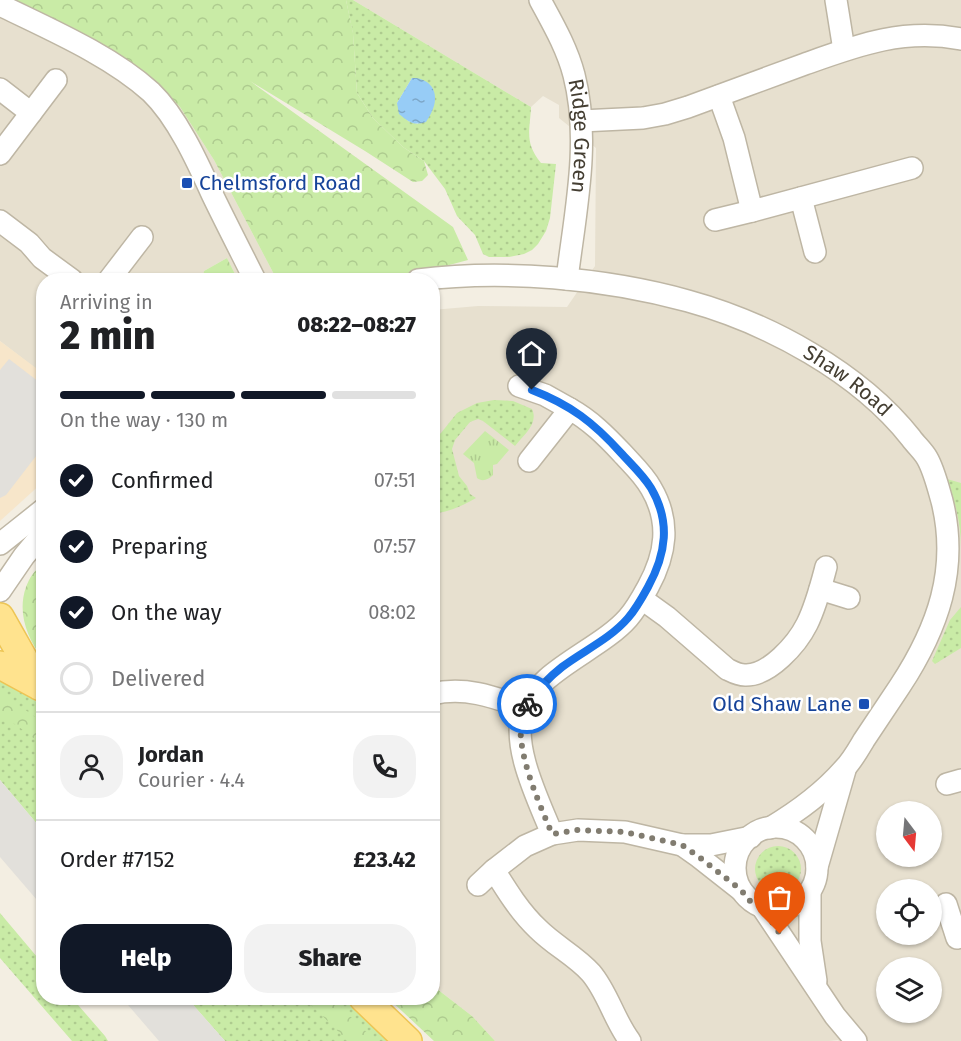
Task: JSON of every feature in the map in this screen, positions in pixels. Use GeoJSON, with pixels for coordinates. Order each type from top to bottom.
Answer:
{"type":"FeatureCollection","features":[{"type":"Feature","properties":{"kind":"main road"},"geometry":{"type":"LineString","coordinates":[[0,617],[36,679]]}},
{"type":"Feature","properties":{"kind":"main road"},"geometry":{"type":"LineString","coordinates":[[0,664],[36,685]]}},
{"type":"Feature","properties":{"kind":"main road"},"geometry":{"type":"LineString","coordinates":[[370,1005],[408,1041]]}},
{"type":"Feature","properties":{"kind":"street","name":"Ridge Green"},"geometry":{"type":"LineString","coordinates":[[540,0],[565,47],[579,98],[581,145],[567,279]]}},
{"type":"Feature","properties":{"kind":"street"},"geometry":{"type":"LineString","coordinates":[[836,0],[844,50]]}},
{"type":"Feature","properties":{"kind":"street"},"geometry":{"type":"LineString","coordinates":[[0,5],[73,41],[131,76],[152,94],[173,120],[192,152],[252,273]]}},
{"type":"Feature","properties":{"kind":"street"},"geometry":{"type":"LineString","coordinates":[[581,121],[643,118],[688,107],[877,40],[921,35],[961,39]]}},
{"type":"Feature","properties":{"kind":"street"},"geometry":{"type":"LineString","coordinates":[[0,154],[56,80]]}},
{"type":"Feature","properties":{"kind":"street"},"geometry":{"type":"LineString","coordinates":[[0,89],[31,113]]}},
{"type":"Feature","properties":{"kind":"street"},"geometry":{"type":"LineString","coordinates":[[719,96],[734,138],[752,211]]}},
{"type":"Feature","properties":{"kind":"street"},"geometry":{"type":"LineString","coordinates":[[715,220],[912,168]]}},
{"type":"Feature","properties":{"kind":"street"},"geometry":{"type":"LineString","coordinates":[[801,198],[815,252]]}},
{"type":"Feature","properties":{"kind":"street"},"geometry":{"type":"LineString","coordinates":[[0,220],[62,273]]}},
{"type":"Feature","properties":{"kind":"street"},"geometry":{"type":"LineString","coordinates":[[114,273],[142,237]]}},
{"type":"Feature","properties":{"kind":"street","name":"Shaw Road"},"geometry":{"type":"LineString","coordinates":[[440,278],[521,276],[567,279],[667,295],[753,323],[801,348],[870,395],[894,418],[928,459],[939,492],[948,535],[948,567],[953,586],[917,659],[846,767],[793,814],[760,832]]}},
{"type":"Feature","properties":{"kind":"street"},"geometry":{"type":"LineString","coordinates":[[519,386],[545,395],[581,415],[609,439],[651,487],[663,518],[663,550],[657,570],[642,599],[628,618],[614,631],[546,680],[525,708],[521,719],[522,749],[530,778],[552,834]]}},
{"type":"Feature","properties":{"kind":"street"},"geometry":{"type":"LineString","coordinates":[[529,461],[570,409]]}},
{"type":"Feature","properties":{"kind":"street"},"geometry":{"type":"LineString","coordinates":[[0,544],[36,515]]}},
{"type":"Feature","properties":{"kind":"street"},"geometry":{"type":"LineString","coordinates":[[0,591],[36,542]]}},
{"type":"Feature","properties":{"kind":"street"},"geometry":{"type":"LineString","coordinates":[[642,599],[667,617],[727,669],[736,674],[746,675],[762,671],[792,645],[806,626],[826,567]]}},
{"type":"Feature","properties":{"kind":"street"},"geometry":{"type":"LineString","coordinates":[[820,589],[849,598]]}},
{"type":"Feature","properties":{"kind":"street"},"geometry":{"type":"LineString","coordinates":[[440,693],[470,692],[492,696],[525,708]]}},
{"type":"Feature","properties":{"kind":"street","name":"Shaw Road"},"geometry":{"type":"LineString","coordinates":[[817,867],[846,767]]}},
{"type":"Feature","properties":{"kind":"street"},"geometry":{"type":"LineString","coordinates":[[478,885],[525,846],[552,834],[578,830],[625,832],[682,845],[711,845],[777,827],[798,834],[808,843],[815,854],[816,880],[810,892],[800,902],[788,908],[762,907],[750,901],[741,890],[682,845]]}},
{"type":"Feature","properties":{"kind":"street"},"geometry":{"type":"LineString","coordinates":[[741,890],[735,870],[736,859],[747,840],[760,832]]}},
{"type":"Feature","properties":{"kind":"street"},"geometry":{"type":"LineString","coordinates":[[494,870],[510,896],[538,930],[576,958],[600,985],[630,1041]]}},
{"type":"Feature","properties":{"kind":"street"},"geometry":{"type":"LineString","coordinates":[[810,892],[811,955],[818,989]]}},
{"type":"Feature","properties":{"kind":"street"},"geometry":{"type":"LineString","coordinates":[[946,905],[957,938]]}},
{"type":"Feature","properties":{"kind":"street"},"geometry":{"type":"LineString","coordinates":[[762,907],[835,1016],[856,1041]]}},
{"type":"Feature","properties":{"kind":"shaded area"},"geometry":{"type":"Polygon","coordinates":[[[0,0],[109,49],[160,86],[180,107],[214,160],[273,273],[234,273],[227,258],[204,273],[36,273],[36,369],[0,341],[0,0]]]}},
{"type":"Feature","properties":{"kind":"shaded area"},"geometry":{"type":"Polygon","coordinates":[[[353,0],[961,0],[961,1041],[495,1041],[472,1016],[440,991],[440,309],[478,306],[567,307],[595,266],[596,148],[559,118],[559,105],[543,96],[531,107],[353,0]]]}},
{"type":"Feature","properties":{"kind":"shaded area"},"geometry":{"type":"Polygon","coordinates":[[[0,341],[36,368],[36,488],[0,521],[0,341]]]}},
{"type":"Feature","properties":{"kind":"shaded area"},"geometry":{"type":"Polygon","coordinates":[[[9,359],[36,380],[36,456],[6,495],[0,498],[0,370],[9,359]]]}},
{"type":"Feature","properties":{"kind":"shaded area"},"geometry":{"type":"Polygon","coordinates":[[[0,780],[36,823],[36,899],[0,857],[0,780]]]}},
{"type":"Feature","properties":{"kind":"shaded area"},"geometry":{"type":"Polygon","coordinates":[[[128,1005],[193,1005],[225,1041],[159,1041],[128,1005]]]}},
{"type":"Feature","properties":{"kind":"green space"},"geometry":{"type":"Polygon","coordinates":[[[8,0],[346,0],[353,33],[357,93],[373,118],[403,147],[424,161],[428,175],[422,181],[413,182],[250,81],[453,227],[468,260],[419,273],[273,273],[214,160],[180,107],[160,86],[109,49],[8,0]]]}},
{"type":"Feature","properties":{"kind":"green space"},"geometry":{"type":"Polygon","coordinates":[[[346,0],[353,0],[531,107],[529,136],[532,149],[541,163],[556,164],[550,218],[546,231],[532,250],[509,257],[489,257],[483,254],[475,235],[457,216],[445,189],[424,161],[403,147],[373,118],[357,93],[353,34],[346,0]],[[412,78],[397,103],[408,121],[418,124],[412,78]]]}},
{"type":"Feature","properties":{"kind":"green space"},"geometry":{"type":"Polygon","coordinates":[[[227,258],[234,273],[204,273],[227,258]]]}},
{"type":"Feature","properties":{"kind":"green space"},"geometry":{"type":"Polygon","coordinates":[[[494,400],[513,401],[532,409],[534,414],[532,424],[515,446],[483,421],[478,419],[470,422],[455,440],[452,449],[459,476],[470,494],[476,498],[440,512],[440,434],[457,413],[477,403],[494,400]]]}},
{"type":"Feature","properties":{"kind":"green space"},"geometry":{"type":"Polygon","coordinates":[[[485,431],[509,450],[497,464],[493,465],[493,475],[483,480],[477,478],[474,463],[463,454],[485,431]]]}},
{"type":"Feature","properties":{"kind":"green space"},"geometry":{"type":"Polygon","coordinates":[[[947,479],[961,483],[961,548],[957,513],[947,479]]]}},
{"type":"Feature","properties":{"kind":"green space"},"geometry":{"type":"Polygon","coordinates":[[[35,572],[36,649],[28,634],[23,616],[23,597],[29,580],[35,572]]]}},
{"type":"Feature","properties":{"kind":"green space"},"geometry":{"type":"Polygon","coordinates":[[[961,607],[961,648],[935,664],[932,661],[950,620],[961,607]]]}},
{"type":"Feature","properties":{"kind":"green space"},"geometry":{"type":"Polygon","coordinates":[[[0,679],[36,702],[36,823],[0,780],[0,679]]]}},
{"type":"Feature","properties":{"kind":"green space"},"geometry":{"type":"Polygon","coordinates":[[[0,694],[36,718],[36,740],[26,732],[0,714],[0,694]]]}},
{"type":"Feature","properties":{"kind":"green space"},"geometry":{"type":"Polygon","coordinates":[[[778,846],[794,853],[801,869],[794,885],[778,892],[762,885],[755,869],[762,853],[778,846]]]}},
{"type":"Feature","properties":{"kind":"green space"},"geometry":{"type":"Polygon","coordinates":[[[0,913],[36,956],[36,1000],[0,958],[0,913]]]}},
{"type":"Feature","properties":{"kind":"green space"},"geometry":{"type":"Polygon","coordinates":[[[440,991],[472,1016],[495,1041],[434,1041],[395,1005],[440,1005],[440,991]]]}},
{"type":"Feature","properties":{"kind":"green space"},"geometry":{"type":"Polygon","coordinates":[[[41,1005],[78,1005],[108,1041],[72,1041],[41,1005]]]}},
{"type":"Feature","properties":{"kind":"green space"},"geometry":{"type":"Polygon","coordinates":[[[193,1005],[350,1005],[388,1041],[225,1041],[193,1005]]]}},
{"type":"Feature","properties":{"kind":"green space"},"geometry":{"type":"Polygon","coordinates":[[[311,1005],[338,1005],[376,1041],[348,1041],[311,1005]]]}},
{"type":"Feature","properties":{"kind":"water"},"geometry":{"type":"Polygon","coordinates":[[[412,78],[428,83],[435,94],[431,114],[426,122],[418,124],[399,114],[397,103],[412,78]]]}},
{"type":"Feature","properties":{"kind":"way so far"},"geometry":{"type":"LineString","coordinates":[[527,704],[521,719],[522,749],[530,778],[552,834],[578,830],[625,832],[682,845],[741,890],[750,901],[762,907],[780,934]]}},
{"type":"Feature","properties":{"kind":"place","name":"Chelmsford Road"},"geometry":{"type":"Point","coordinates":[187,183]}},
{"type":"Feature","properties":{"kind":"place","name":"Old Shaw Lane"},"geometry":{"type":"Point","coordinates":[864,704]}},
{"type":"Feature","properties":{"kind":"route"},"geometry":{"type":"LineString","coordinates":[[527,704],[546,680],[597,644],[628,618],[642,599],[657,570],[664,541],[663,518],[657,499],[644,478],[609,439],[581,415],[532,390]]}}]}
